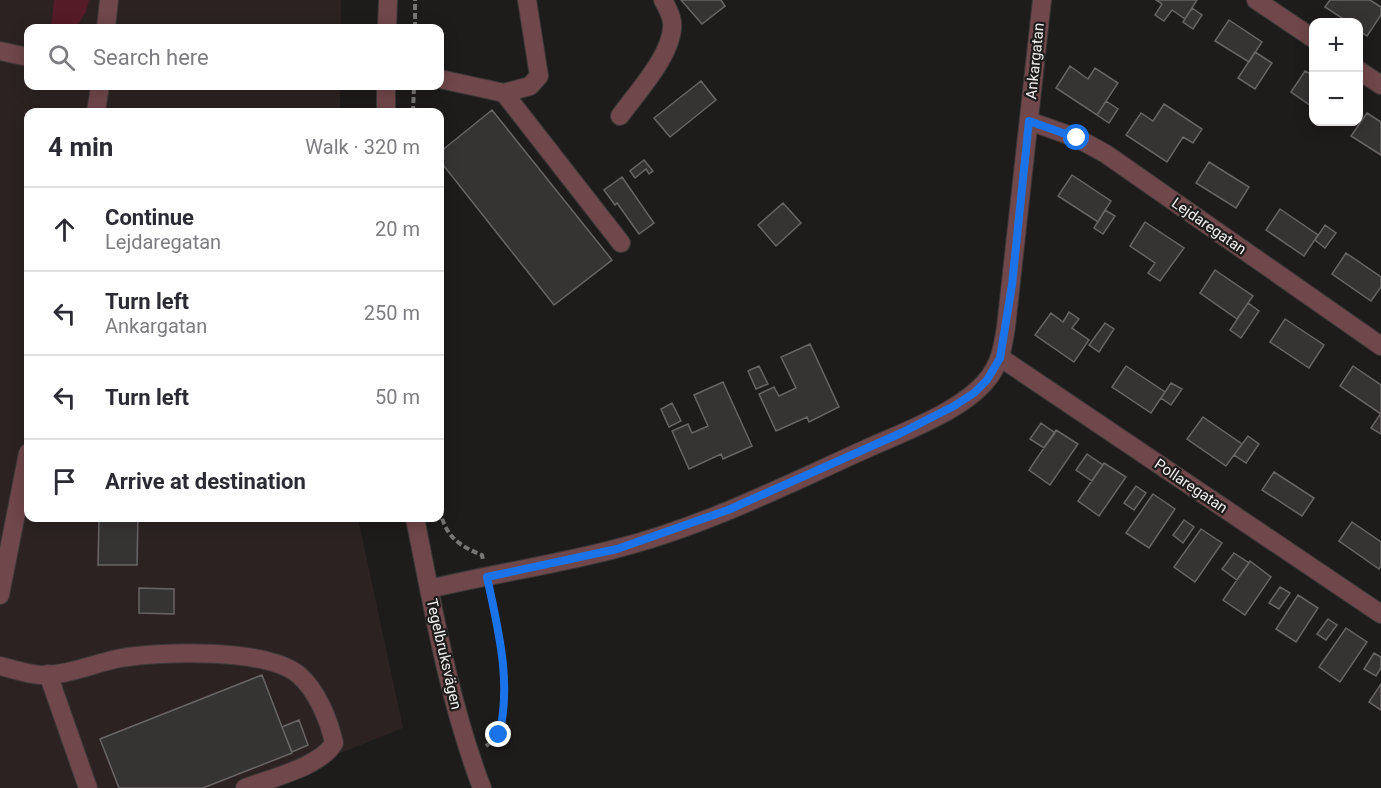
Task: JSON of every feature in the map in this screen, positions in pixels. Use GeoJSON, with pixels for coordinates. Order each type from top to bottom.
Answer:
{"type":"FeatureCollection","features":[{"type":"Feature","properties":{"kind":"street"},"geometry":{"type":"LineString","coordinates":[[106,24],[109,0]]}},
{"type":"Feature","properties":{"kind":"street"},"geometry":{"type":"LineString","coordinates":[[387,24],[388,0]]}},
{"type":"Feature","properties":{"kind":"street"},"geometry":{"type":"LineString","coordinates":[[444,80],[504,93],[530,86],[539,76],[528,0]]}},
{"type":"Feature","properties":{"kind":"street"},"geometry":{"type":"LineString","coordinates":[[620,116],[662,57],[669,43],[672,21],[663,0]]}},
{"type":"Feature","properties":{"kind":"street","name":"Ankargatan"},"geometry":{"type":"LineString","coordinates":[[429,589],[617,549],[728,510],[901,433],[974,393],[987,380],[1000,358],[1012,285],[1042,0]]}},
{"type":"Feature","properties":{"kind":"street"},"geometry":{"type":"LineString","coordinates":[[1256,0],[1309,36]]}},
{"type":"Feature","properties":{"kind":"street"},"geometry":{"type":"LineString","coordinates":[[0,51],[24,56]]}},
{"type":"Feature","properties":{"kind":"street"},"geometry":{"type":"LineString","coordinates":[[1362,72],[1381,85]]}},
{"type":"Feature","properties":{"kind":"street"},"geometry":{"type":"LineString","coordinates":[[97,108],[99,90]]}},
{"type":"Feature","properties":{"kind":"street"},"geometry":{"type":"LineString","coordinates":[[386,90],[386,108]]}},
{"type":"Feature","properties":{"kind":"street"},"geometry":{"type":"LineString","coordinates":[[504,93],[621,243]]}},
{"type":"Feature","properties":{"kind":"street","name":"Lejdaregatan"},"geometry":{"type":"LineString","coordinates":[[1029,121],[1077,138],[1106,154],[1381,346]]}},
{"type":"Feature","properties":{"kind":"street","name":"Pollaregatan"},"geometry":{"type":"LineString","coordinates":[[1000,358],[1381,614]]}},
{"type":"Feature","properties":{"kind":"street"},"geometry":{"type":"LineString","coordinates":[[0,595],[24,473]]}},
{"type":"Feature","properties":{"kind":"street","name":"Tegelbruksvägen"},"geometry":{"type":"LineString","coordinates":[[416,522],[429,589],[468,752],[482,788]]}},
{"type":"Feature","properties":{"kind":"street"},"geometry":{"type":"LineString","coordinates":[[0,666],[40,675],[60,673],[120,658],[214,653],[271,662],[297,673],[313,689],[334,743],[330,750],[316,761],[245,788]]}},
{"type":"Feature","properties":{"kind":"street"},"geometry":{"type":"LineString","coordinates":[[48,674],[88,788]]}},
{"type":"Feature","properties":{"kind":"path"},"geometry":{"type":"LineString","coordinates":[[415,0],[415,24]]}},
{"type":"Feature","properties":{"kind":"path"},"geometry":{"type":"LineString","coordinates":[[413,108],[414,90]]}},
{"type":"Feature","properties":{"kind":"path"},"geometry":{"type":"LineString","coordinates":[[443,522],[450,535],[462,547],[482,555],[503,659],[504,714],[499,735],[487,746],[468,752]]}},
{"type":"Feature","properties":{"kind":"shaded area"},"geometry":{"type":"Polygon","coordinates":[[[0,0],[341,0],[341,24],[24,24],[24,90],[340,90],[340,108],[24,108],[24,522],[359,522],[403,728],[254,788],[0,788],[0,0]]]}},
{"type":"Feature","properties":{"kind":"shaded area"},"geometry":{"type":"Polygon","coordinates":[[[54,0],[89,0],[86,12],[78,24],[51,24],[54,0]]]}},
{"type":"Feature","properties":{"kind":"building"},"geometry":{"type":"Polygon","coordinates":[[[681,0],[721,0],[725,6],[702,24],[681,0]]]}},
{"type":"Feature","properties":{"kind":"building"},"geometry":{"type":"Polygon","coordinates":[[[1156,0],[1197,0],[1185,19],[1172,10],[1164,21],[1155,15],[1162,4],[1156,0]]]}},
{"type":"Feature","properties":{"kind":"building"},"geometry":{"type":"Polygon","coordinates":[[[1330,0],[1370,0],[1381,7],[1381,15],[1367,36],[1363,33],[1363,18],[1342,18],[1325,7],[1330,0]]]}},
{"type":"Feature","properties":{"kind":"building"},"geometry":{"type":"Polygon","coordinates":[[[1192,8],[1202,15],[1193,29],[1183,22],[1192,8]]]}},
{"type":"Feature","properties":{"kind":"building"},"geometry":{"type":"Polygon","coordinates":[[[1229,20],[1262,42],[1249,62],[1215,41],[1229,20]]]}},
{"type":"Feature","properties":{"kind":"building"},"geometry":{"type":"Polygon","coordinates":[[[1255,52],[1272,63],[1255,89],[1238,78],[1255,52]]]}},
{"type":"Feature","properties":{"kind":"building"},"geometry":{"type":"Polygon","coordinates":[[[1070,66],[1088,79],[1095,68],[1118,83],[1097,115],[1056,88],[1070,66]]]}},
{"type":"Feature","properties":{"kind":"building"},"geometry":{"type":"Polygon","coordinates":[[[1305,71],[1309,73],[1309,105],[1291,92],[1305,71]]]}},
{"type":"Feature","properties":{"kind":"building"},"geometry":{"type":"Polygon","coordinates":[[[701,81],[716,100],[670,137],[654,118],[701,81]]]}},
{"type":"Feature","properties":{"kind":"building"},"geometry":{"type":"Polygon","coordinates":[[[1106,101],[1118,109],[1109,123],[1097,115],[1106,101]]]}},
{"type":"Feature","properties":{"kind":"building"},"geometry":{"type":"Polygon","coordinates":[[[1164,104],[1202,129],[1193,143],[1183,137],[1167,162],[1126,135],[1141,113],[1153,121],[1164,104]]]}},
{"type":"Feature","properties":{"kind":"building"},"geometry":{"type":"Polygon","coordinates":[[[492,110],[612,260],[554,305],[444,166],[444,149],[492,110]]]}},
{"type":"Feature","properties":{"kind":"building"},"geometry":{"type":"Polygon","coordinates":[[[1367,113],[1381,122],[1381,155],[1351,136],[1358,126],[1363,126],[1363,119],[1367,113]]]}},
{"type":"Feature","properties":{"kind":"building"},"geometry":{"type":"Polygon","coordinates":[[[644,160],[653,171],[649,174],[646,169],[635,178],[630,171],[644,160]]]}},
{"type":"Feature","properties":{"kind":"building"},"geometry":{"type":"Polygon","coordinates":[[[1209,162],[1249,187],[1236,208],[1196,183],[1209,162]]]}},
{"type":"Feature","properties":{"kind":"building"},"geometry":{"type":"Polygon","coordinates":[[[1072,175],[1111,201],[1098,222],[1058,196],[1072,175]]]}},
{"type":"Feature","properties":{"kind":"building"},"geometry":{"type":"Polygon","coordinates":[[[622,177],[654,223],[639,234],[617,203],[615,205],[604,190],[622,177]]]}},
{"type":"Feature","properties":{"kind":"building"},"geometry":{"type":"Polygon","coordinates":[[[783,203],[801,223],[776,246],[758,225],[783,203]]]}},
{"type":"Feature","properties":{"kind":"building"},"geometry":{"type":"Polygon","coordinates":[[[1280,209],[1318,235],[1304,256],[1266,230],[1280,209]]]}},
{"type":"Feature","properties":{"kind":"building"},"geometry":{"type":"Polygon","coordinates":[[[1105,210],[1115,216],[1103,234],[1094,228],[1105,210]]]}},
{"type":"Feature","properties":{"kind":"building"},"geometry":{"type":"Polygon","coordinates":[[[1145,222],[1184,248],[1160,281],[1148,273],[1155,263],[1130,246],[1145,222]]]}},
{"type":"Feature","properties":{"kind":"building"},"geometry":{"type":"Polygon","coordinates":[[[1325,225],[1336,233],[1325,248],[1315,240],[1325,225]]]}},
{"type":"Feature","properties":{"kind":"building"},"geometry":{"type":"Polygon","coordinates":[[[1346,253],[1381,277],[1381,287],[1371,301],[1332,274],[1346,253]]]}},
{"type":"Feature","properties":{"kind":"building"},"geometry":{"type":"Polygon","coordinates":[[[1215,270],[1253,296],[1237,319],[1200,293],[1215,270]]]}},
{"type":"Feature","properties":{"kind":"building"},"geometry":{"type":"Polygon","coordinates":[[[1248,303],[1259,311],[1241,338],[1230,330],[1248,303]]]}},
{"type":"Feature","properties":{"kind":"building"},"geometry":{"type":"Polygon","coordinates":[[[1069,312],[1079,319],[1072,328],[1089,340],[1074,362],[1035,335],[1051,313],[1063,322],[1069,312]]]}},
{"type":"Feature","properties":{"kind":"building"},"geometry":{"type":"Polygon","coordinates":[[[1285,319],[1324,345],[1309,368],[1270,342],[1285,319]]]}},
{"type":"Feature","properties":{"kind":"building"},"geometry":{"type":"Polygon","coordinates":[[[1105,323],[1114,329],[1099,352],[1089,345],[1105,323]]]}},
{"type":"Feature","properties":{"kind":"building"},"geometry":{"type":"Polygon","coordinates":[[[810,344],[839,407],[809,422],[807,417],[776,431],[759,394],[774,387],[779,396],[796,388],[781,357],[810,344]]]}},
{"type":"Feature","properties":{"kind":"building"},"geometry":{"type":"Polygon","coordinates":[[[759,366],[768,384],[756,389],[748,371],[759,366]]]}},
{"type":"Feature","properties":{"kind":"building"},"geometry":{"type":"Polygon","coordinates":[[[1126,366],[1165,392],[1151,413],[1112,387],[1126,366]]]}},
{"type":"Feature","properties":{"kind":"building"},"geometry":{"type":"Polygon","coordinates":[[[1353,366],[1381,385],[1381,414],[1340,386],[1353,366]]]}},
{"type":"Feature","properties":{"kind":"building"},"geometry":{"type":"Polygon","coordinates":[[[723,382],[752,446],[723,459],[721,454],[689,469],[672,431],[688,424],[692,433],[708,426],[694,395],[723,382]]]}},
{"type":"Feature","properties":{"kind":"building"},"geometry":{"type":"Polygon","coordinates":[[[1171,383],[1182,389],[1171,405],[1161,398],[1171,383]]]}},
{"type":"Feature","properties":{"kind":"building"},"geometry":{"type":"Polygon","coordinates":[[[672,403],[681,421],[669,427],[661,409],[672,403]]]}},
{"type":"Feature","properties":{"kind":"building"},"geometry":{"type":"Polygon","coordinates":[[[1381,413],[1381,434],[1371,428],[1381,413]]]}},
{"type":"Feature","properties":{"kind":"building"},"geometry":{"type":"Polygon","coordinates":[[[1203,417],[1242,444],[1226,466],[1187,439],[1203,417]]]}},
{"type":"Feature","properties":{"kind":"building"},"geometry":{"type":"Polygon","coordinates":[[[1041,423],[1055,433],[1044,448],[1030,439],[1041,423]]]}},
{"type":"Feature","properties":{"kind":"building"},"geometry":{"type":"Polygon","coordinates":[[[1056,430],[1078,444],[1050,485],[1029,470],[1056,430]]]}},
{"type":"Feature","properties":{"kind":"building"},"geometry":{"type":"Polygon","coordinates":[[[1248,436],[1259,444],[1246,463],[1234,455],[1248,436]]]}},
{"type":"Feature","properties":{"kind":"building"},"geometry":{"type":"Polygon","coordinates":[[[1087,454],[1103,465],[1092,481],[1076,470],[1087,454]]]}},
{"type":"Feature","properties":{"kind":"building"},"geometry":{"type":"Polygon","coordinates":[[[1104,463],[1126,477],[1099,516],[1078,501],[1104,463]]]}},
{"type":"Feature","properties":{"kind":"building"},"geometry":{"type":"Polygon","coordinates":[[[1274,472],[1314,498],[1302,516],[1262,490],[1274,472]]]}},
{"type":"Feature","properties":{"kind":"building"},"geometry":{"type":"Polygon","coordinates":[[[1136,486],[1146,493],[1134,510],[1124,503],[1136,486]]]}},
{"type":"Feature","properties":{"kind":"building"},"geometry":{"type":"Polygon","coordinates":[[[1153,494],[1175,509],[1149,548],[1126,533],[1153,494]]]}},
{"type":"Feature","properties":{"kind":"building"},"geometry":{"type":"Polygon","coordinates":[[[1184,520],[1194,527],[1183,543],[1173,535],[1184,520]]]}},
{"type":"Feature","properties":{"kind":"building"},"geometry":{"type":"Polygon","coordinates":[[[99,522],[138,522],[137,565],[98,565],[99,522]]]}},
{"type":"Feature","properties":{"kind":"building"},"geometry":{"type":"Polygon","coordinates":[[[1352,522],[1381,542],[1379,569],[1339,541],[1352,522]]]}},
{"type":"Feature","properties":{"kind":"building"},"geometry":{"type":"Polygon","coordinates":[[[1201,529],[1222,543],[1195,582],[1174,567],[1201,529]]]}},
{"type":"Feature","properties":{"kind":"building"},"geometry":{"type":"Polygon","coordinates":[[[1234,553],[1249,563],[1237,580],[1222,569],[1234,553]]]}},
{"type":"Feature","properties":{"kind":"building"},"geometry":{"type":"Polygon","coordinates":[[[1250,561],[1271,577],[1245,615],[1223,600],[1250,561]]]}},
{"type":"Feature","properties":{"kind":"building"},"geometry":{"type":"Polygon","coordinates":[[[1280,587],[1290,593],[1279,609],[1269,603],[1280,587]]]}},
{"type":"Feature","properties":{"kind":"building"},"geometry":{"type":"Polygon","coordinates":[[[139,588],[174,589],[174,614],[139,613],[139,588]]]}},
{"type":"Feature","properties":{"kind":"building"},"geometry":{"type":"Polygon","coordinates":[[[1298,595],[1318,608],[1296,642],[1276,629],[1298,595]]]}},
{"type":"Feature","properties":{"kind":"building"},"geometry":{"type":"Polygon","coordinates":[[[1328,619],[1337,625],[1326,640],[1317,634],[1328,619]]]}},
{"type":"Feature","properties":{"kind":"building"},"geometry":{"type":"Polygon","coordinates":[[[1346,628],[1367,642],[1340,682],[1319,667],[1346,628]]]}},
{"type":"Feature","properties":{"kind":"building"},"geometry":{"type":"Polygon","coordinates":[[[1374,653],[1381,657],[1381,668],[1376,676],[1364,669],[1374,653]]]}},
{"type":"Feature","properties":{"kind":"building"},"geometry":{"type":"Polygon","coordinates":[[[262,675],[292,753],[203,788],[119,788],[100,739],[262,675]]]}},
{"type":"Feature","properties":{"kind":"building"},"geometry":{"type":"Polygon","coordinates":[[[1381,684],[1381,710],[1369,702],[1381,684]]]}},
{"type":"Feature","properties":{"kind":"building"},"geometry":{"type":"Polygon","coordinates":[[[299,720],[308,745],[292,752],[282,727],[299,720]]]}},
{"type":"Feature","properties":{"kind":"route"},"geometry":{"type":"LineString","coordinates":[[499,735],[504,714],[503,659],[487,577],[617,549],[728,510],[901,433],[974,393],[987,380],[1000,358],[1012,285],[1029,121],[1077,138]]}}]}
